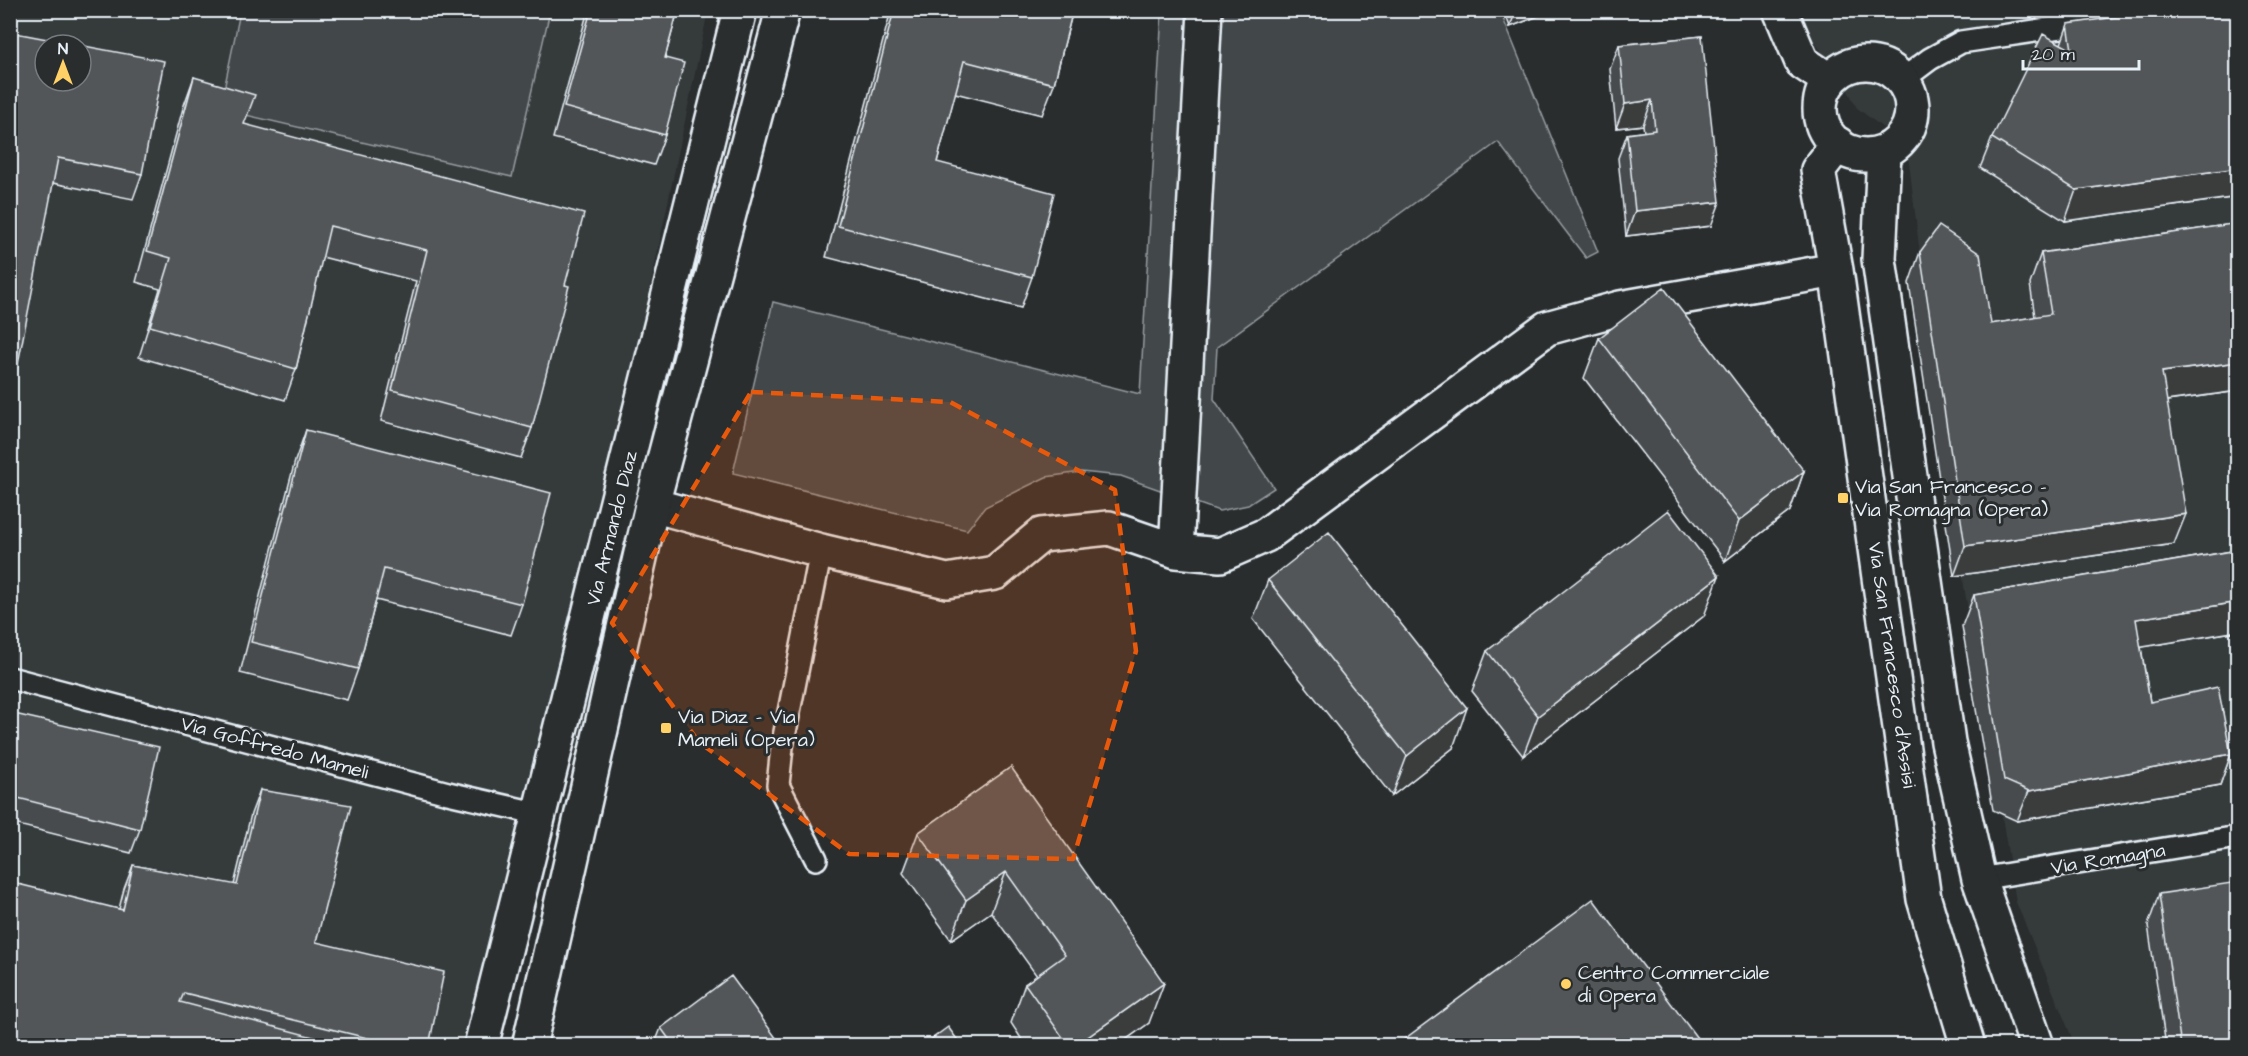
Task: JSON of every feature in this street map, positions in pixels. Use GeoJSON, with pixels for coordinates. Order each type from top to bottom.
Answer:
{"type":"FeatureCollection","features":[{"type":"Feature","properties":{"kind":"street","name":"Via Armando Diaz"},"geometry":{"type":"LineString","coordinates":[[481,1046],[740,10]]}},
{"type":"Feature","properties":{"kind":"street","name":"Via Armando Diaz"},"geometry":{"type":"LineString","coordinates":[[529,1046],[652,505],[783,10]]}},
{"type":"Feature","properties":{"kind":"street"},"geometry":{"type":"LineString","coordinates":[[1176,551],[1205,10]]}},
{"type":"Feature","properties":{"kind":"street"},"geometry":{"type":"LineString","coordinates":[[1780,10],[1802,62],[1830,81]]}},
{"type":"Feature","properties":{"kind":"street"},"geometry":{"type":"LineString","coordinates":[[1868,63],[1884,67],[1902,80],[1912,102],[1912,118],[1901,139],[1884,152],[1870,155],[1855,154],[1838,144],[1824,126],[1820,111],[1822,97],[1830,81],[1845,69],[1868,63]]}},
{"type":"Feature","properties":{"kind":"street","name":"Via San Francesco d'Assisi"},"geometry":{"type":"LineString","coordinates":[[1838,144],[1818,170],[1836,270],[1924,899],[1968,1046]]}},
{"type":"Feature","properties":{"kind":"street"},"geometry":{"type":"LineString","coordinates":[[1884,152],[1879,259],[1948,742],[1979,879],[2037,1046]]}},
{"type":"Feature","properties":{"kind":"street"},"geometry":{"type":"LineString","coordinates":[[652,505],[821,551],[946,581],[995,573],[1041,535],[1109,528],[1176,551],[1220,555],[1266,535],[1547,328],[1620,308],[1836,270]]}},
{"type":"Feature","properties":{"kind":"lane"},"geometry":{"type":"LineString","coordinates":[[1902,80],[1930,59],[1961,42],[2119,19]]}},
{"type":"Feature","properties":{"kind":"lane"},"geometry":{"type":"LineString","coordinates":[[816,859],[777,785],[782,747],[821,551]]}},
{"type":"Feature","properties":{"kind":"lane","name":"Via Goffredo Mameli"},"geometry":{"type":"LineString","coordinates":[[10,678],[448,793],[540,814]]}},
{"type":"Feature","properties":{"kind":"lane","name":"Via Romagna"},"geometry":{"type":"LineString","coordinates":[[1979,879],[2238,837]]}},
{"type":"Feature","properties":{"kind":"highlighted area"},"geometry":{"type":"Polygon","coordinates":[[[751,392],[950,402],[1115,490],[1136,651],[1073,859],[849,854],[699,742],[612,623],[751,392]]]}},
{"type":"Feature","properties":{"kind":"shaded area"},"geometry":{"type":"Polygon","coordinates":[[[10,11],[708,11],[540,814],[488,1045],[11,1045],[10,11]]]}},
{"type":"Feature","properties":{"kind":"shaded area"},"geometry":{"type":"Polygon","coordinates":[[[227,11],[550,11],[512,177],[220,109],[239,17],[227,11]]]}},
{"type":"Feature","properties":{"kind":"shaded area"},"geometry":{"type":"Polygon","coordinates":[[[1162,11],[1500,11],[1598,252],[1586,258],[1498,142],[1217,347],[1214,399],[1274,488],[1248,505],[1219,511],[1121,476],[1081,472],[1046,477],[985,507],[967,530],[733,473],[773,302],[1140,394],[1162,11]]]}},
{"type":"Feature","properties":{"kind":"shaded area"},"geometry":{"type":"Polygon","coordinates":[[[1792,11],[2237,11],[2237,1045],[2075,1045],[2016,902],[1949,494],[1907,146],[1857,108],[1843,81],[1792,11]]]}},
{"type":"Feature","properties":{"kind":"building"},"geometry":{"type":"Polygon","coordinates":[[[591,10],[678,10],[665,58],[684,63],[665,135],[564,107],[591,10]]]}},
{"type":"Feature","properties":{"kind":"building"},"geometry":{"type":"Polygon","coordinates":[[[894,10],[1073,10],[1054,84],[964,61],[937,162],[1054,193],[1032,277],[838,226],[894,10]]]}},
{"type":"Feature","properties":{"kind":"building"},"geometry":{"type":"Polygon","coordinates":[[[2164,10],[2238,10],[2238,168],[2076,190],[1992,138],[2043,34],[2072,50],[2068,24],[2164,10]]]}},
{"type":"Feature","properties":{"kind":"building"},"geometry":{"type":"Polygon","coordinates":[[[10,32],[33,36],[33,93],[93,93],[93,47],[164,61],[142,174],[58,158],[10,405],[10,32]]]}},
{"type":"Feature","properties":{"kind":"building"},"geometry":{"type":"Polygon","coordinates":[[[1702,36],[1720,202],[1635,211],[1627,134],[1655,130],[1652,100],[1625,104],[1619,45],[1702,36]]]}},
{"type":"Feature","properties":{"kind":"building"},"geometry":{"type":"Polygon","coordinates":[[[194,77],[255,95],[244,124],[584,214],[565,285],[569,286],[532,428],[392,390],[427,250],[330,226],[296,369],[150,326],[171,258],[147,251],[194,77]]]}},
{"type":"Feature","properties":{"kind":"building"},"geometry":{"type":"Polygon","coordinates":[[[2238,223],[2238,362],[2162,372],[2186,514],[1965,546],[1920,252],[1939,226],[1980,254],[1991,324],[2051,314],[2041,253],[2238,223]]]}},
{"type":"Feature","properties":{"kind":"building"},"geometry":{"type":"Polygon","coordinates":[[[1664,288],[1804,471],[1739,521],[1599,338],[1664,288]]]}},
{"type":"Feature","properties":{"kind":"building"},"geometry":{"type":"Polygon","coordinates":[[[306,430],[551,493],[522,604],[384,569],[358,669],[251,642],[306,430]]]}},
{"type":"Feature","properties":{"kind":"building"},"geometry":{"type":"Polygon","coordinates":[[[1668,510],[1719,576],[1538,716],[1487,651],[1668,510]]]}},
{"type":"Feature","properties":{"kind":"building"},"geometry":{"type":"Polygon","coordinates":[[[1329,532],[1467,708],[1407,756],[1268,580],[1329,532]]]}},
{"type":"Feature","properties":{"kind":"building"},"geometry":{"type":"Polygon","coordinates":[[[2238,550],[2238,602],[2136,619],[2150,702],[2218,687],[2231,754],[2029,791],[2004,780],[1974,595],[2238,550]]]}},
{"type":"Feature","properties":{"kind":"building"},"geometry":{"type":"Polygon","coordinates":[[[10,713],[159,747],[140,829],[10,796],[10,713]]]}},
{"type":"Feature","properties":{"kind":"building"},"geometry":{"type":"Polygon","coordinates":[[[1011,767],[1164,983],[1075,1046],[1069,1046],[1025,984],[1065,955],[1006,872],[966,900],[918,833],[1011,767]]]}},
{"type":"Feature","properties":{"kind":"building"},"geometry":{"type":"Polygon","coordinates":[[[260,790],[351,805],[316,942],[444,972],[429,1046],[400,1046],[184,993],[180,1002],[340,1044],[340,1046],[10,1046],[10,882],[123,910],[133,865],[237,885],[260,790]]]}},
{"type":"Feature","properties":{"kind":"building"},"geometry":{"type":"Polygon","coordinates":[[[2238,882],[2238,1046],[2181,1046],[2159,894],[2238,882]]]}},
{"type":"Feature","properties":{"kind":"building","name":"Centro Commerciale di Opera"},"geometry":{"type":"Polygon","coordinates":[[[1593,899],[1703,1046],[1395,1046],[1593,899]]]}},
{"type":"Feature","properties":{"kind":"building"},"geometry":{"type":"Polygon","coordinates":[[[731,976],[782,1046],[674,1046],[661,1028],[731,976]]]}},
{"type":"Feature","properties":{"kind":"building"},"geometry":{"type":"Polygon","coordinates":[[[948,1027],[962,1046],[922,1046],[948,1027]]]}},
{"type":"Feature","properties":{"kind":"place","name":"Via San Francesco - Via Romagna (Opera)"},"geometry":{"type":"Point","coordinates":[1843,498]}},
{"type":"Feature","properties":{"kind":"place","name":"Via Diaz - Via Mameli (Opera)"},"geometry":{"type":"Point","coordinates":[666,728]}},
{"type":"Feature","properties":{"kind":"place","name":"Centro Commerciale di Opera"},"geometry":{"type":"Point","coordinates":[1566,984]}}]}
